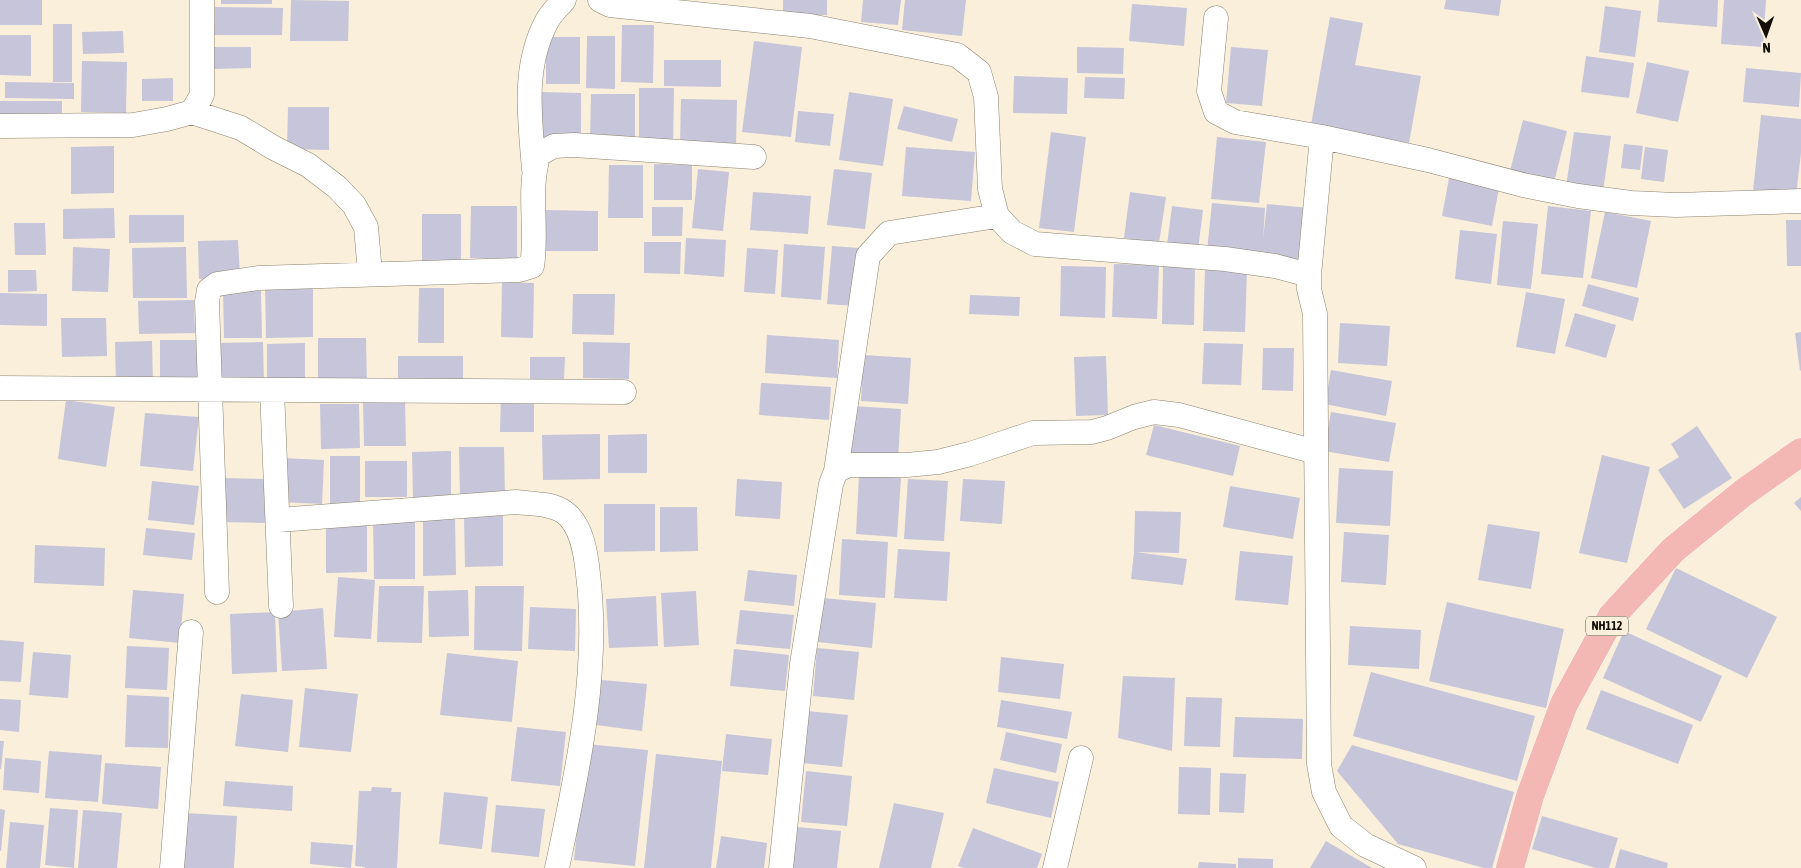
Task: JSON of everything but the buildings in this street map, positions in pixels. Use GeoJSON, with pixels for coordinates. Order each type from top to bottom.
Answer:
{"type":"FeatureCollection","features":[{"type":"Feature","properties":{"kind":"highway","name":"NH112"},"geometry":{"type":"LineString","coordinates":[[1510,868],[1530,796],[1564,704],[1612,616],[1673,550],[1743,494],[1801,452]]}},
{"type":"Feature","properties":{"kind":"street"},"geometry":{"type":"LineString","coordinates":[[192,112],[202,95],[202,0]]}},
{"type":"Feature","properties":{"kind":"street"},"geometry":{"type":"LineString","coordinates":[[217,592],[207,302],[209,290],[217,284],[258,278],[370,273],[518,270],[532,266],[535,248],[534,169],[529,104],[532,66],[535,47],[547,19],[564,0]]}},
{"type":"Feature","properties":{"kind":"street"},"geometry":{"type":"LineString","coordinates":[[600,0],[610,6],[686,7],[810,26],[957,55],[979,72],[986,97],[990,189],[997,216],[1012,232],[1035,244],[1225,258],[1276,266],[1309,274]]}},
{"type":"Feature","properties":{"kind":"street"},"geometry":{"type":"LineString","coordinates":[[1216,18],[1209,91],[1216,112],[1235,122],[1322,137],[1428,160],[1523,185],[1578,196],[1631,203],[1726,204],[1801,200]]}},
{"type":"Feature","properties":{"kind":"street"},"geometry":{"type":"LineString","coordinates":[[0,126],[133,126],[192,112],[241,128],[274,148],[308,165],[337,187],[354,205],[366,227],[370,273]]}},
{"type":"Feature","properties":{"kind":"street"},"geometry":{"type":"LineString","coordinates":[[1322,137],[1309,274],[1309,288],[1315,314],[1319,764],[1324,792],[1341,826],[1365,845],[1414,868]]}},
{"type":"Feature","properties":{"kind":"street"},"geometry":{"type":"LineString","coordinates":[[534,169],[538,154],[554,146],[754,157]]}},
{"type":"Feature","properties":{"kind":"street"},"geometry":{"type":"LineString","coordinates":[[781,868],[802,664],[831,484],[836,471],[868,256],[890,233],[997,216]]}},
{"type":"Feature","properties":{"kind":"street"},"geometry":{"type":"LineString","coordinates":[[0,388],[624,392]]}},
{"type":"Feature","properties":{"kind":"street"},"geometry":{"type":"LineString","coordinates":[[272,390],[281,606]]}},
{"type":"Feature","properties":{"kind":"street"},"geometry":{"type":"LineString","coordinates":[[836,471],[848,465],[907,465],[938,462],[970,454],[1033,433],[1092,432],[1154,412],[1179,415],[1316,452]]}},
{"type":"Feature","properties":{"kind":"street"},"geometry":{"type":"LineString","coordinates":[[278,520],[516,502],[546,505],[564,512],[578,529],[585,550],[590,587],[592,634],[590,671],[576,775],[557,868]]}},
{"type":"Feature","properties":{"kind":"street"},"geometry":{"type":"LineString","coordinates":[[172,868],[191,632]]}},
{"type":"Feature","properties":{"kind":"street"},"geometry":{"type":"LineString","coordinates":[[1055,868],[1081,758]]}}]}
